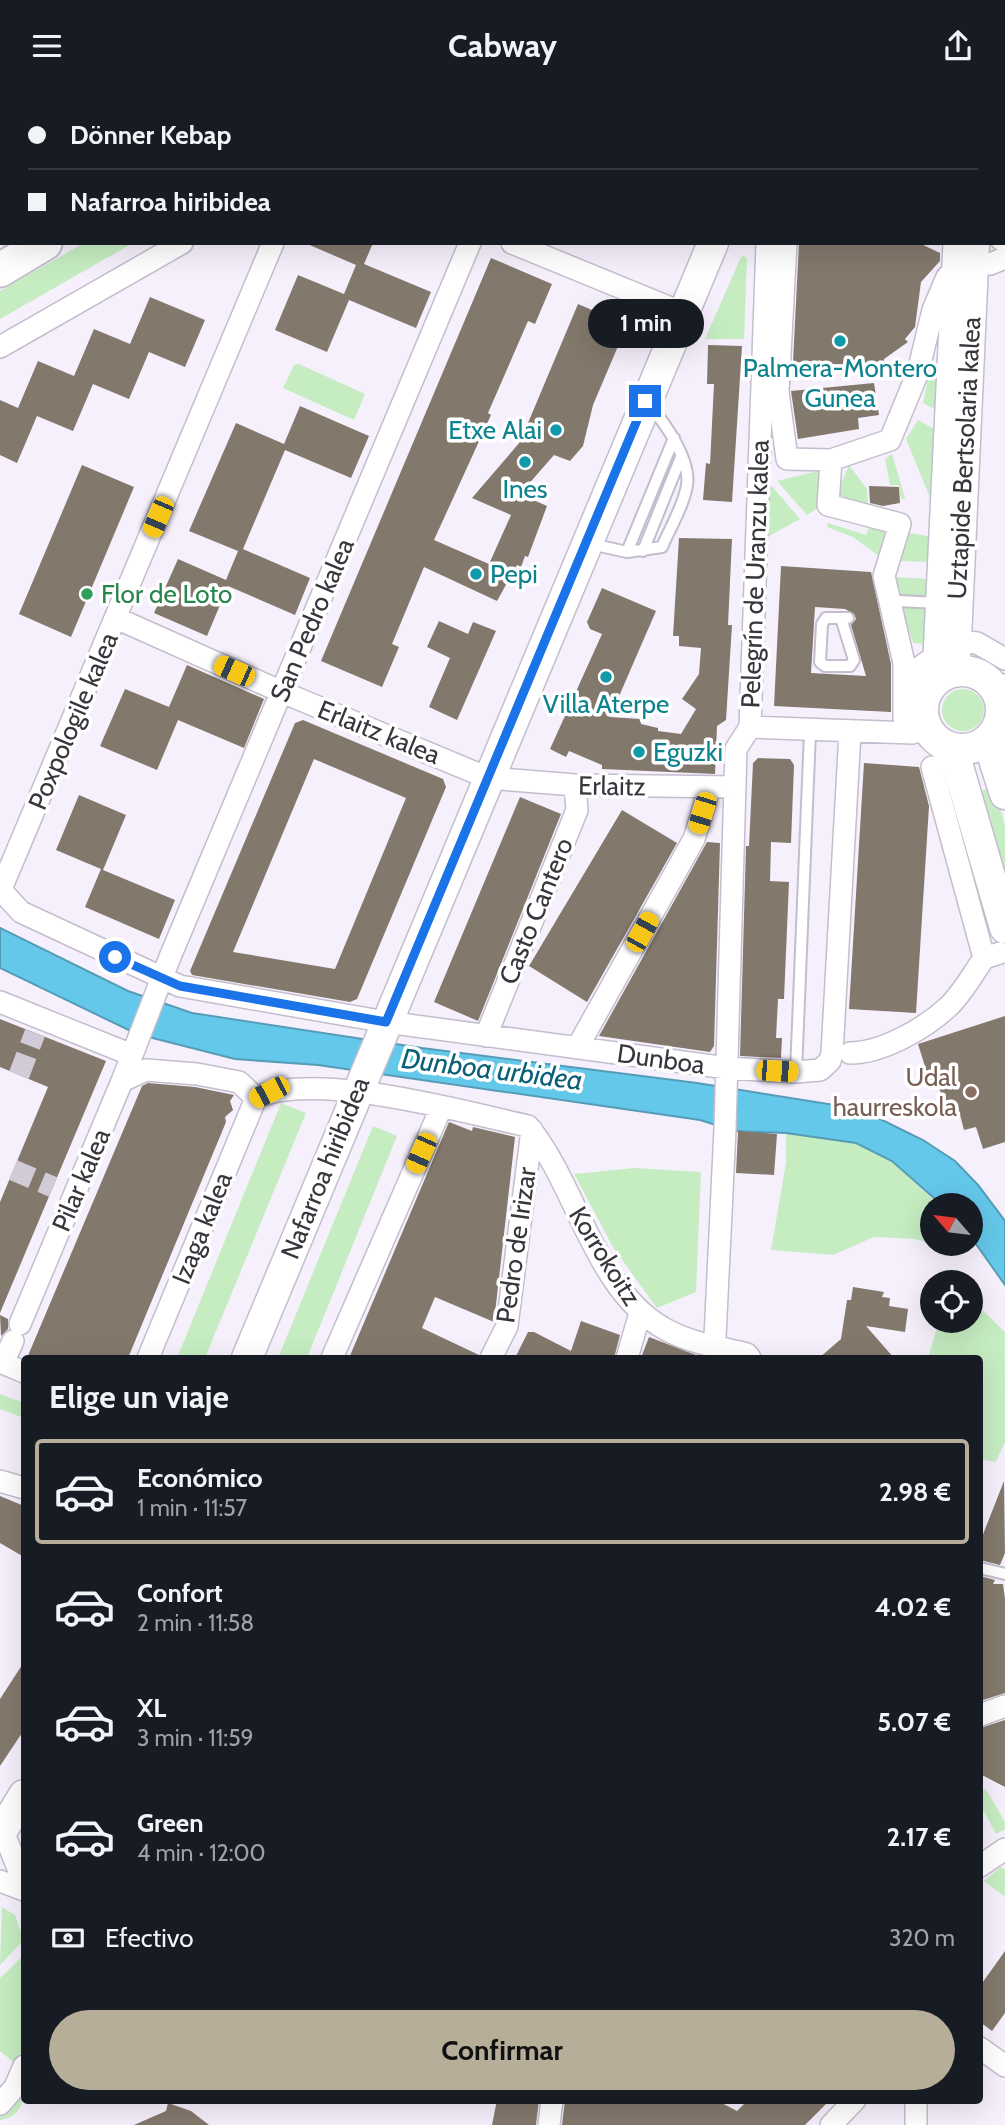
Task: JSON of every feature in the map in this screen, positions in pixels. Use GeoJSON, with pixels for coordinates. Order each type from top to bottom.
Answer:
{"type":"FeatureCollection","features":[{"type":"Feature","properties":{"kind":"main road"},"geometry":{"type":"LineString","coordinates":[[0,270],[43,245]]}},
{"type":"Feature","properties":{"kind":"main road","name":"Nafarroa hiribidea"},"geometry":{"type":"LineString","coordinates":[[248,1355],[355,1092],[712,245]]}},
{"type":"Feature","properties":{"kind":"main road","name":"Uztapide Bertsolaria kalea"},"geometry":{"type":"LineString","coordinates":[[950,673],[955,661],[946,640],[973,407],[969,268]]}},
{"type":"Feature","properties":{"kind":"main road"},"geometry":{"type":"LineString","coordinates":[[927,740],[969,749],[991,737],[997,728],[1001,705],[1000,676],[972,672],[950,673],[932,685],[923,705],[927,740],[957,763],[997,946]]}},
{"type":"Feature","properties":{"kind":"main road"},"geometry":{"type":"LineString","coordinates":[[991,737],[991,750],[1005,794]]}},
{"type":"Feature","properties":{"kind":"main road"},"geometry":{"type":"LineString","coordinates":[[1,1829],[21,1799]]}},
{"type":"Feature","properties":{"kind":"street"},"geometry":{"type":"LineString","coordinates":[[0,347],[178,245]]}},
{"type":"Feature","properties":{"kind":"street","name":"Poxpologile kalea"},"geometry":{"type":"LineString","coordinates":[[1,889],[272,245]]}},
{"type":"Feature","properties":{"kind":"street","name":"San Pedro kalea"},"geometry":{"type":"LineString","coordinates":[[136,1046],[469,245]]}},
{"type":"Feature","properties":{"kind":"street"},"geometry":{"type":"LineString","coordinates":[[517,245],[682,313]]}},
{"type":"Feature","properties":{"kind":"street","name":"Pelegrín de Uranzu kalea"},"geometry":{"type":"LineString","coordinates":[[714,1352],[727,1076],[736,749],[750,727],[767,245]]}},
{"type":"Feature","properties":{"kind":"street"},"geometry":{"type":"LineString","coordinates":[[786,245],[778,392],[787,459],[831,460],[890,440],[918,372],[933,310],[969,268],[1005,258]]}},
{"type":"Feature","properties":{"kind":"street"},"geometry":{"type":"LineString","coordinates":[[904,691],[912,673],[934,657],[946,640],[937,603],[969,268]]}},
{"type":"Feature","properties":{"kind":"street"},"geometry":{"type":"LineString","coordinates":[[831,460],[828,505],[900,524],[884,576],[904,663],[904,691],[927,740]]}},
{"type":"Feature","properties":{"kind":"street","name":"Erlaitz kalea"},"geometry":{"type":"LineString","coordinates":[[116,618],[282,692],[488,778]]}},
{"type":"Feature","properties":{"kind":"street"},"geometry":{"type":"LineString","coordinates":[[946,640],[977,643],[1000,676]]}},
{"type":"Feature","properties":{"kind":"street"},"geometry":{"type":"LineString","coordinates":[[750,727],[810,732],[912,733],[927,740]]}},
{"type":"Feature","properties":{"kind":"street","name":"Dunboa"},"geometry":{"type":"LineString","coordinates":[[1,889],[21,912],[158,988],[180,986],[386,1022],[576,1048],[727,1076],[820,1070],[830,1061],[832,1053],[850,732]]}},
{"type":"Feature","properties":{"kind":"street","name":"Erlaitz"},"geometry":{"type":"LineString","coordinates":[[488,778],[575,785],[735,787]]}},
{"type":"Feature","properties":{"kind":"street","name":"Casto Cantero"},"geometry":{"type":"LineString","coordinates":[[486,1036],[577,810],[575,785]]}},
{"type":"Feature","properties":{"kind":"street"},"geometry":{"type":"LineString","coordinates":[[576,1048],[694,839],[710,787]]}},
{"type":"Feature","properties":{"kind":"street"},"geometry":{"type":"LineString","coordinates":[[850,1053],[864,1053],[901,1038],[949,1007],[997,946]]}},
{"type":"Feature","properties":{"kind":"street"},"geometry":{"type":"LineString","coordinates":[[0,1002],[38,1026],[136,1046]]}},
{"type":"Feature","properties":{"kind":"street","name":"Pilar kalea"},"geometry":{"type":"LineString","coordinates":[[2,1363],[17,1333],[136,1046]]}},
{"type":"Feature","properties":{"kind":"street"},"geometry":{"type":"LineString","coordinates":[[122,1081],[146,1070],[197,1074],[239,1082],[256,1098],[290,1087],[355,1092],[528,1126],[532,1130]]}},
{"type":"Feature","properties":{"kind":"street","name":"Izaga kalea"},"geometry":{"type":"LineString","coordinates":[[149,1355],[256,1098]]}},
{"type":"Feature","properties":{"kind":"street"},"geometry":{"type":"LineString","coordinates":[[333,1355],[441,1108]]}},
{"type":"Feature","properties":{"kind":"street","name":"Korrokoitz"},"geometry":{"type":"LineString","coordinates":[[532,1130],[610,1273],[640,1313],[665,1330],[714,1352],[732,1355]]}},
{"type":"Feature","properties":{"kind":"street","name":"Pedro de Irizar"},"geometry":{"type":"LineString","coordinates":[[492,1355],[507,1326],[532,1130]]}},
{"type":"Feature","properties":{"kind":"street"},"geometry":{"type":"LineString","coordinates":[[628,1355],[640,1313]]}},
{"type":"Feature","properties":{"kind":"street"},"geometry":{"type":"LineString","coordinates":[[2,1363],[21,1371]]}},
{"type":"Feature","properties":{"kind":"street"},"geometry":{"type":"LineString","coordinates":[[0,1481],[21,1487]]}},
{"type":"Feature","properties":{"kind":"street"},"geometry":{"type":"LineString","coordinates":[[983,1714],[1005,1706]]}},
{"type":"Feature","properties":{"kind":"street"},"geometry":{"type":"LineString","coordinates":[[1,1829],[21,1876]]}},
{"type":"Feature","properties":{"kind":"street"},"geometry":{"type":"LineString","coordinates":[[983,1864],[1005,1849]]}},
{"type":"Feature","properties":{"kind":"street"},"geometry":{"type":"LineString","coordinates":[[0,1881],[21,1889]]}},
{"type":"Feature","properties":{"kind":"street"},"geometry":{"type":"LineString","coordinates":[[983,2050],[1005,2066]]}},
{"type":"Feature","properties":{"kind":"street"},"geometry":{"type":"LineString","coordinates":[[0,2104],[15,2087],[21,2073]]}},
{"type":"Feature","properties":{"kind":"street"},"geometry":{"type":"LineString","coordinates":[[549,2125],[552,2104]]}},
{"type":"Feature","properties":{"kind":"street"},"geometry":{"type":"LineString","coordinates":[[831,2125],[851,2104]]}},
{"type":"Feature","properties":{"kind":"street"},"geometry":{"type":"LineString","coordinates":[[916,2104],[916,2125]]}},
{"type":"Feature","properties":{"kind":"lane"},"geometry":{"type":"LineString","coordinates":[[587,543],[627,552],[643,551],[681,457],[667,425],[645,401]]}},
{"type":"Feature","properties":{"kind":"lane"},"geometry":{"type":"LineString","coordinates":[[627,552],[674,438]]}},
{"type":"Feature","properties":{"kind":"lane"},"geometry":{"type":"LineString","coordinates":[[881,607],[899,601],[937,603]]}},
{"type":"Feature","properties":{"kind":"lane"},"geometry":{"type":"LineString","coordinates":[[826,618],[844,618],[853,660],[850,666],[825,666],[820,662],[822,625],[826,618]]}},
{"type":"Feature","properties":{"kind":"lane"},"geometry":{"type":"LineString","coordinates":[[796,1072],[810,732]]}},
{"type":"Feature","properties":{"kind":"lane"},"geometry":{"type":"LineString","coordinates":[[983,1569],[1005,1574]]}},
{"type":"Feature","properties":{"kind":"green space"},"geometry":{"type":"Polygon","coordinates":[[[80,245],[130,245],[0,319],[0,291],[80,245]]]}},
{"type":"Feature","properties":{"kind":"green space"},"geometry":{"type":"Polygon","coordinates":[[[741,257],[747,259],[744,339],[705,339],[741,257]]]}},
{"type":"Feature","properties":{"kind":"green space"},"geometry":{"type":"Polygon","coordinates":[[[299,364],[365,394],[354,420],[283,388],[294,365],[299,364]]]}},
{"type":"Feature","properties":{"kind":"green space"},"geometry":{"type":"Polygon","coordinates":[[[928,378],[940,382],[938,411],[923,403],[928,378]]]}},
{"type":"Feature","properties":{"kind":"green space"},"geometry":{"type":"Polygon","coordinates":[[[918,420],[938,431],[935,498],[931,500],[906,439],[918,420]]]}},
{"type":"Feature","properties":{"kind":"green space"},"geometry":{"type":"Polygon","coordinates":[[[892,454],[905,498],[901,499],[899,485],[890,485],[885,459],[892,454]]]}},
{"type":"Feature","properties":{"kind":"green space"},"geometry":{"type":"Polygon","coordinates":[[[849,465],[867,489],[868,508],[835,499],[849,465]]]}},
{"type":"Feature","properties":{"kind":"green space"},"geometry":{"type":"Polygon","coordinates":[[[822,470],[819,507],[807,515],[777,481],[822,470]]]}},
{"type":"Feature","properties":{"kind":"green space"},"geometry":{"type":"Polygon","coordinates":[[[770,484],[800,519],[762,540],[763,486],[770,484]]]}},
{"type":"Feature","properties":{"kind":"green space"},"geometry":{"type":"Polygon","coordinates":[[[828,523],[866,535],[871,523],[893,529],[883,559],[853,537],[827,527],[828,523]]]}},
{"type":"Feature","properties":{"kind":"green space"},"geometry":{"type":"Polygon","coordinates":[[[904,532],[933,537],[933,562],[893,561],[904,532]]]}},
{"type":"Feature","properties":{"kind":"green space"},"geometry":{"type":"Polygon","coordinates":[[[893,577],[931,579],[929,597],[897,595],[893,577]]]}},
{"type":"Feature","properties":{"kind":"green space"},"geometry":{"type":"Polygon","coordinates":[[[901,607],[930,609],[928,644],[913,643],[901,607]]]}},
{"type":"Feature","properties":{"kind":"green space"},"geometry":{"type":"Polygon","coordinates":[[[963,689],[978,695],[984,710],[978,725],[963,731],[948,725],[942,710],[948,695],[963,689]]]}},
{"type":"Feature","properties":{"kind":"green space"},"geometry":{"type":"Polygon","coordinates":[[[994,787],[1005,825],[1005,886],[977,792],[994,787]]]}},
{"type":"Feature","properties":{"kind":"green space"},"geometry":{"type":"Polygon","coordinates":[[[281,1103],[306,1113],[206,1355],[178,1355],[281,1103]]]}},
{"type":"Feature","properties":{"kind":"green space"},"geometry":{"type":"Polygon","coordinates":[[[373,1126],[397,1136],[308,1355],[279,1355],[373,1126]]]}},
{"type":"Feature","properties":{"kind":"green space"},"geometry":{"type":"Polygon","coordinates":[[[786,1133],[856,1143],[892,1161],[926,1193],[920,1193],[920,1240],[874,1237],[833,1255],[771,1250],[786,1163],[786,1133]]]}},
{"type":"Feature","properties":{"kind":"green space"},"geometry":{"type":"Polygon","coordinates":[[[635,1168],[701,1172],[696,1292],[657,1308],[614,1249],[574,1174],[635,1168]]]}},
{"type":"Feature","properties":{"kind":"green space"},"geometry":{"type":"Polygon","coordinates":[[[983,1311],[1005,1332],[1005,1442],[996,1462],[983,1460],[983,1355],[929,1355],[935,1333],[983,1333],[983,1311]]]}},
{"type":"Feature","properties":{"kind":"green space"},"geometry":{"type":"Polygon","coordinates":[[[0,1394],[21,1402],[21,1417],[0,1409],[0,1394]]]}},
{"type":"Feature","properties":{"kind":"green space"},"geometry":{"type":"Polygon","coordinates":[[[986,1789],[1005,1822],[1005,1829],[996,1834],[983,1810],[983,1790],[986,1789]]]}},
{"type":"Feature","properties":{"kind":"green space"},"geometry":{"type":"Polygon","coordinates":[[[1001,1867],[1005,1870],[1005,1897],[984,1881],[1001,1867]]]}},
{"type":"Feature","properties":{"kind":"green space"},"geometry":{"type":"Polygon","coordinates":[[[2,1907],[15,1915],[21,1932],[21,1943],[0,1965],[2,1907]]]}},
{"type":"Feature","properties":{"kind":"green space"},"geometry":{"type":"Polygon","coordinates":[[[21,1958],[21,2052],[17,2065],[0,2051],[0,1978],[21,1958]]]}},
{"type":"Feature","properties":{"kind":"green space"},"geometry":{"type":"Polygon","coordinates":[[[21,2088],[21,2104],[16,2113],[0,2120],[0,2112],[21,2088]]]}},
{"type":"Feature","properties":{"kind":"water","name":"Dunboa urbidea"},"geometry":{"type":"Polygon","coordinates":[[[0,928],[128,991],[192,1013],[422,1048],[697,1083],[847,1107],[872,1115],[923,1140],[955,1161],[984,1193],[928,1193],[892,1161],[856,1143],[786,1133],[735,1131],[700,1120],[318,1065],[235,1059],[137,1034],[0,968],[0,928]]]}},
{"type":"Feature","properties":{"kind":"water","name":"Dunboa urbidea"},"geometry":{"type":"Polygon","coordinates":[[[984,1193],[1005,1221],[1005,1285],[984,1255],[984,1193]]]}},
{"type":"Feature","properties":{"kind":"building"},"geometry":{"type":"Polygon","coordinates":[[[310,245],[372,245],[364,264],[431,292],[416,328],[349,300],[327,352],[275,330],[298,275],[344,294],[356,265],[310,245]]]}},
{"type":"Feature","properties":{"kind":"building","name":"Palmera-Montero Gunea"},"geometry":{"type":"Polygon","coordinates":[[[799,245],[923,245],[940,253],[940,261],[921,282],[915,327],[905,339],[908,342],[884,359],[884,367],[793,362],[799,245]]]}},
{"type":"Feature","properties":{"kind":"building"},"geometry":{"type":"Polygon","coordinates":[[[491,258],[552,284],[535,324],[528,321],[488,413],[491,415],[434,540],[489,564],[511,515],[472,498],[520,442],[578,304],[627,325],[593,405],[583,446],[570,461],[554,455],[520,494],[547,506],[528,557],[525,556],[521,567],[517,565],[497,601],[424,567],[392,644],[399,647],[382,687],[321,661],[491,258]]]}},
{"type":"Feature","properties":{"kind":"building"},"geometry":{"type":"Polygon","coordinates":[[[150,297],[205,320],[185,367],[149,352],[129,399],[93,384],[73,431],[37,416],[17,463],[0,455],[0,400],[18,408],[38,361],[74,376],[94,329],[130,344],[150,297]]]}},
{"type":"Feature","properties":{"kind":"building"},"geometry":{"type":"Polygon","coordinates":[[[708,345],[742,346],[732,502],[703,500],[706,463],[710,464],[714,384],[707,384],[708,345]]]}},
{"type":"Feature","properties":{"kind":"building"},"geometry":{"type":"Polygon","coordinates":[[[874,383],[879,415],[858,418],[859,429],[798,439],[791,391],[874,383]]]}},
{"type":"Feature","properties":{"kind":"building"},"geometry":{"type":"Polygon","coordinates":[[[300,406],[369,436],[351,478],[285,450],[243,549],[310,578],[295,615],[228,586],[207,636],[154,613],[178,559],[226,580],[238,551],[189,531],[236,423],[284,444],[300,406]]]}},
{"type":"Feature","properties":{"kind":"building"},"geometry":{"type":"Polygon","coordinates":[[[82,465],[134,487],[71,637],[19,614],[82,465]]]}},
{"type":"Feature","properties":{"kind":"building"},"geometry":{"type":"Polygon","coordinates":[[[869,486],[899,487],[900,503],[883,506],[870,503],[869,486]]]}},
{"type":"Feature","properties":{"kind":"building"},"geometry":{"type":"Polygon","coordinates":[[[679,538],[732,539],[728,625],[732,625],[726,720],[717,726],[715,774],[602,769],[602,765],[569,751],[566,757],[550,749],[602,634],[590,629],[587,622],[602,588],[656,611],[610,717],[640,719],[641,724],[658,728],[658,731],[681,734],[696,709],[682,699],[699,674],[701,648],[679,646],[679,636],[673,636],[679,538]]]}},
{"type":"Feature","properties":{"kind":"building"},"geometry":{"type":"Polygon","coordinates":[[[781,566],[871,572],[891,664],[891,712],[774,706],[781,566]],[[815,607],[811,673],[866,676],[851,625],[856,619],[854,614],[845,609],[815,607]]]}},
{"type":"Feature","properties":{"kind":"building"},"geometry":{"type":"Polygon","coordinates":[[[439,621],[468,634],[473,622],[496,631],[457,720],[429,707],[450,658],[427,647],[439,621]]]}},
{"type":"Feature","properties":{"kind":"building"},"geometry":{"type":"Polygon","coordinates":[[[187,665],[264,699],[244,748],[178,720],[157,770],[100,746],[125,689],[169,707],[187,665]]]}},
{"type":"Feature","properties":{"kind":"building"},"geometry":{"type":"Polygon","coordinates":[[[303,720],[443,779],[446,787],[357,999],[350,1002],[192,975],[190,971],[295,723],[303,720]],[[314,759],[233,952],[335,969],[406,798],[314,759]]]}},
{"type":"Feature","properties":{"kind":"building"},"geometry":{"type":"Polygon","coordinates":[[[758,758],[790,759],[794,765],[791,843],[771,842],[770,881],[789,882],[784,999],[778,999],[776,1038],[782,1038],[781,1058],[740,1056],[746,846],[749,846],[753,763],[758,758]]]}},
{"type":"Feature","properties":{"kind":"building"},"geometry":{"type":"Polygon","coordinates":[[[864,763],[919,767],[929,806],[916,1013],[849,1009],[864,763]]]}},
{"type":"Feature","properties":{"kind":"building"},"geometry":{"type":"Polygon","coordinates":[[[79,795],[126,815],[103,870],[175,900],[159,939],[85,907],[101,869],[56,850],[79,795]]]}},
{"type":"Feature","properties":{"kind":"building"},"geometry":{"type":"Polygon","coordinates":[[[520,797],[561,814],[478,1021],[434,1002],[520,797]]]}},
{"type":"Feature","properties":{"kind":"building"},"geometry":{"type":"Polygon","coordinates":[[[622,810],[677,843],[587,1002],[529,966],[622,810]]]}},
{"type":"Feature","properties":{"kind":"building"},"geometry":{"type":"Polygon","coordinates":[[[707,842],[720,843],[714,1046],[710,1052],[599,1036],[707,842]]]}},
{"type":"Feature","properties":{"kind":"building","name":"Udal haurreskola"},"geometry":{"type":"Polygon","coordinates":[[[1005,1016],[1005,1142],[983,1149],[976,1127],[964,1130],[958,1107],[946,1111],[939,1087],[932,1089],[918,1044],[1005,1016]]]}},
{"type":"Feature","properties":{"kind":"building"},"geometry":{"type":"Polygon","coordinates":[[[0,1019],[106,1061],[0,1313],[0,1202],[48,1087],[0,1067],[0,1019]]]}},
{"type":"Feature","properties":{"kind":"building"},"geometry":{"type":"Polygon","coordinates":[[[148,1083],[195,1087],[234,1095],[230,1101],[233,1110],[225,1117],[226,1122],[129,1355],[28,1355],[142,1086],[148,1083]]]}},
{"type":"Feature","properties":{"kind":"building"},"geometry":{"type":"Polygon","coordinates":[[[449,1122],[472,1131],[473,1127],[515,1137],[494,1322],[435,1297],[422,1328],[479,1355],[350,1355],[449,1122]]]}},
{"type":"Feature","properties":{"kind":"building"},"geometry":{"type":"Polygon","coordinates":[[[738,1131],[777,1134],[774,1175],[736,1173],[738,1131]]]}},
{"type":"Feature","properties":{"kind":"building"},"geometry":{"type":"Polygon","coordinates":[[[853,1287],[884,1292],[882,1297],[890,1298],[889,1306],[908,1309],[905,1332],[866,1326],[891,1355],[822,1355],[841,1339],[847,1300],[851,1300],[853,1287]]]}},
{"type":"Feature","properties":{"kind":"building"},"geometry":{"type":"Polygon","coordinates":[[[0,1315],[8,1319],[8,1329],[1,1336],[0,1315]]]}},
{"type":"Feature","properties":{"kind":"building"},"geometry":{"type":"Polygon","coordinates":[[[581,1321],[620,1335],[615,1355],[516,1355],[528,1332],[534,1332],[571,1351],[581,1321]]]}},
{"type":"Feature","properties":{"kind":"building"},"geometry":{"type":"Polygon","coordinates":[[[649,1337],[696,1355],[642,1355],[649,1337]]]}},
{"type":"Feature","properties":{"kind":"building"},"geometry":{"type":"Polygon","coordinates":[[[1004,1481],[1005,1553],[1000,1565],[983,1561],[983,1534],[1004,1481]]]}},
{"type":"Feature","properties":{"kind":"building"},"geometry":{"type":"Polygon","coordinates":[[[0,1496],[21,1505],[21,1555],[0,1543],[0,1496]]]}},
{"type":"Feature","properties":{"kind":"building"},"geometry":{"type":"Polygon","coordinates":[[[983,1577],[995,1580],[993,1584],[1003,1584],[1005,1693],[983,1700],[983,1577]]]}},
{"type":"Feature","properties":{"kind":"building"},"geometry":{"type":"Polygon","coordinates":[[[21,1667],[21,1734],[0,1766],[0,1699],[21,1667]]]}},
{"type":"Feature","properties":{"kind":"building"},"geometry":{"type":"Polygon","coordinates":[[[1005,1720],[1005,1787],[983,1776],[983,1727],[1005,1720]]]}},
{"type":"Feature","properties":{"kind":"building"},"geometry":{"type":"Polygon","coordinates":[[[1005,1951],[1005,2013],[992,2031],[983,2024],[983,1982],[1005,1951]]]}},
{"type":"Feature","properties":{"kind":"building"},"geometry":{"type":"Polygon","coordinates":[[[168,2104],[171,2104],[191,2111],[209,2125],[134,2125],[166,2111],[168,2104]]]}},
{"type":"Feature","properties":{"kind":"building"},"geometry":{"type":"Polygon","coordinates":[[[496,2104],[539,2104],[536,2125],[492,2125],[496,2104]]]}},
{"type":"Feature","properties":{"kind":"building"},"geometry":{"type":"Polygon","coordinates":[[[565,2104],[724,2104],[737,2111],[744,2104],[826,2104],[805,2125],[562,2125],[565,2104]]]}},
{"type":"Feature","properties":{"kind":"tunnel"},"geometry":{"type":"LineString","coordinates":[[19,1075],[35,1033]]}},
{"type":"Feature","properties":{"kind":"tunnel"},"geometry":{"type":"LineString","coordinates":[[13,1170],[53,1187]]}},
{"type":"Feature","properties":{"kind":"place","name":"Palmera-Montero Gunea"},"geometry":{"type":"Point","coordinates":[840,341]}},
{"type":"Feature","properties":{"kind":"place","name":"Etxe Alai"},"geometry":{"type":"Point","coordinates":[556,430]}},
{"type":"Feature","properties":{"kind":"place","name":"Ines"},"geometry":{"type":"Point","coordinates":[525,462]}},
{"type":"Feature","properties":{"kind":"place","name":"Pepi"},"geometry":{"type":"Point","coordinates":[476,574]}},
{"type":"Feature","properties":{"kind":"place","name":"Flor de Loto"},"geometry":{"type":"Point","coordinates":[87,594]}},
{"type":"Feature","properties":{"kind":"place","name":"Villa Aterpe"},"geometry":{"type":"Point","coordinates":[606,677]}},
{"type":"Feature","properties":{"kind":"place","name":"Eguzki"},"geometry":{"type":"Point","coordinates":[639,752]}},
{"type":"Feature","properties":{"kind":"place","name":"Udal haurreskola"},"geometry":{"type":"Point","coordinates":[971,1092]}},
{"type":"Feature","properties":{"kind":"route"},"geometry":{"type":"LineString","coordinates":[[115,957],[180,986],[386,1022],[645,401]]}}]}
